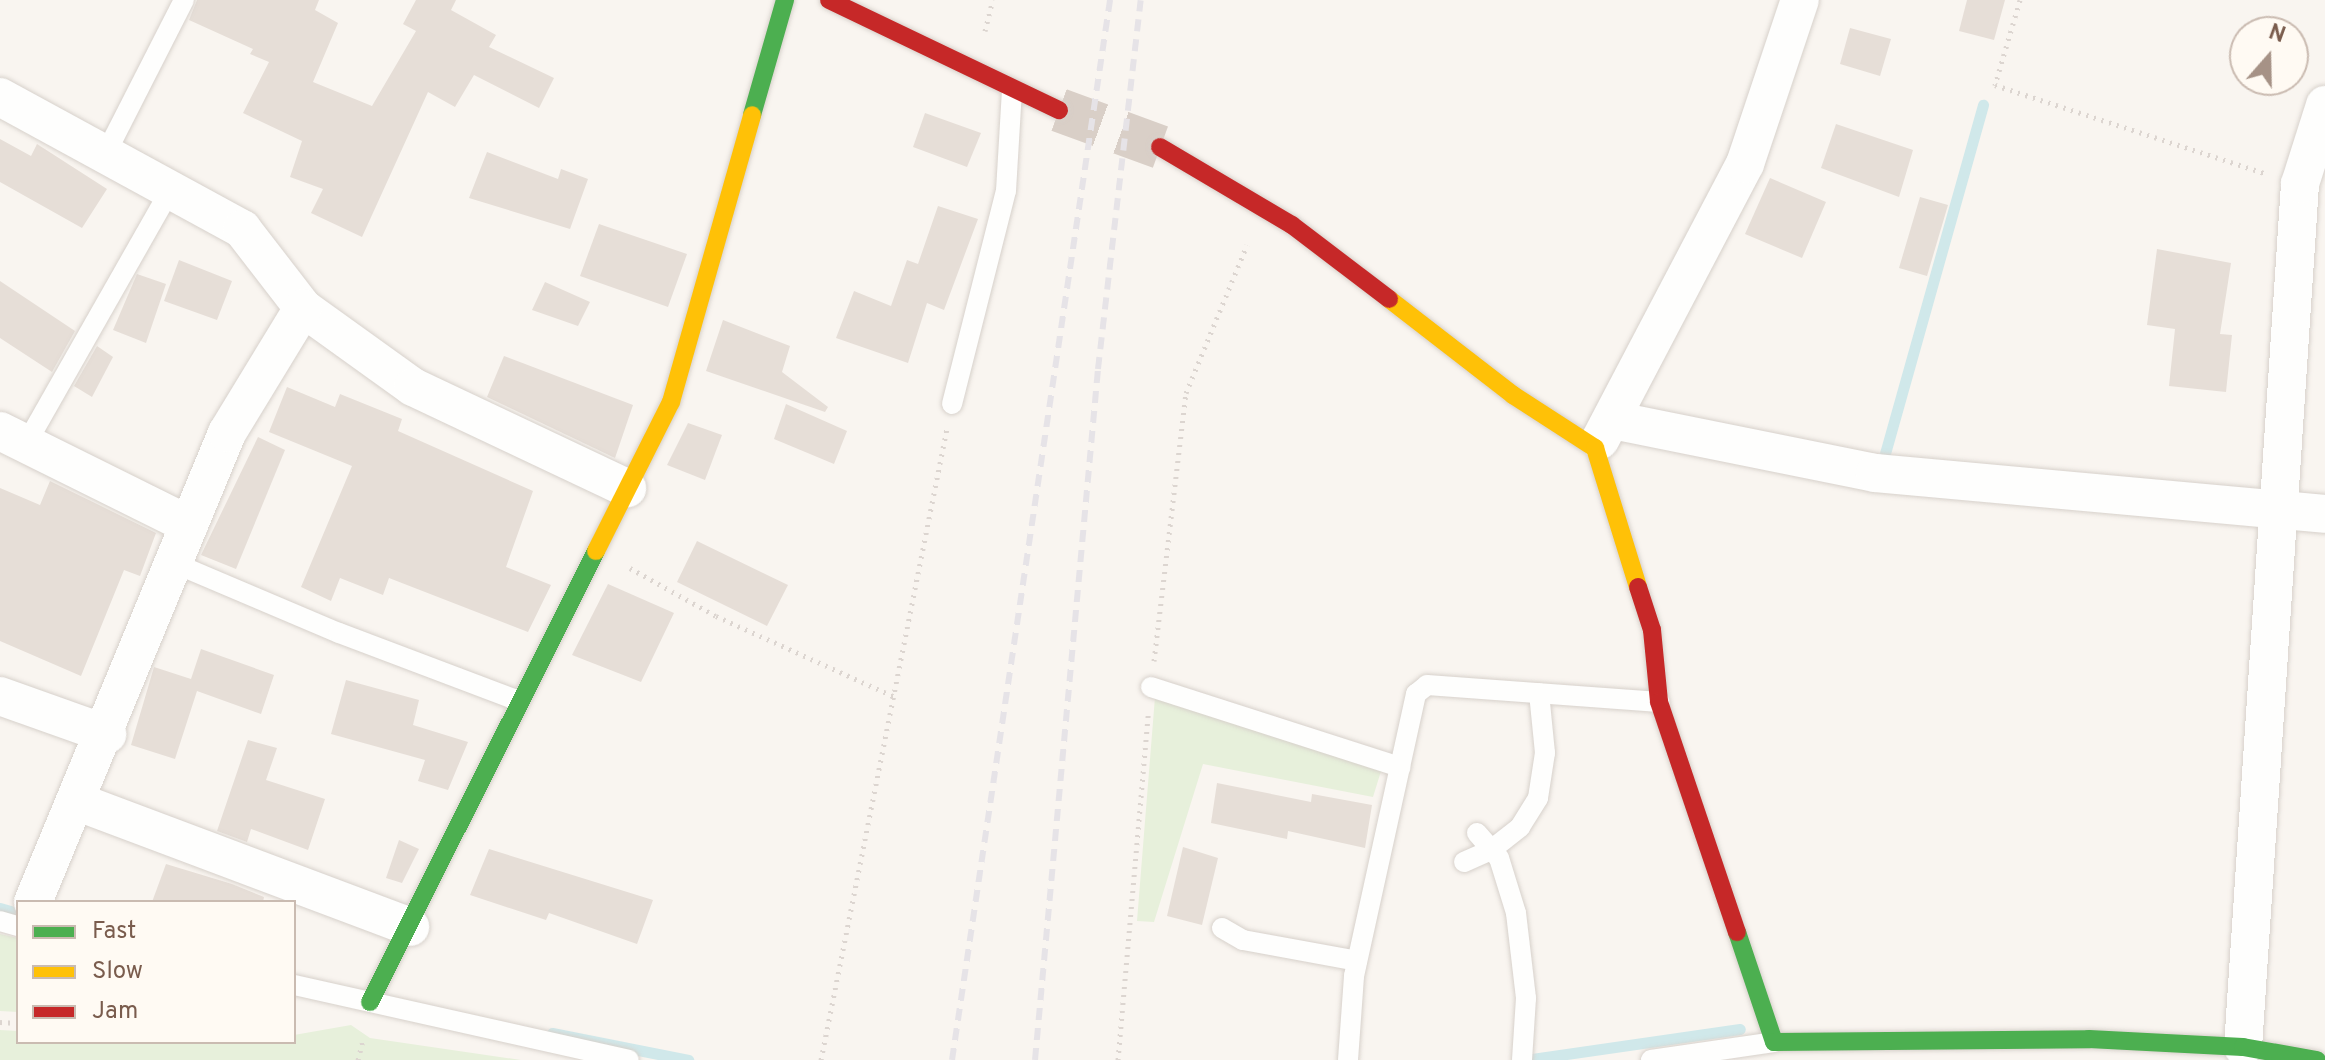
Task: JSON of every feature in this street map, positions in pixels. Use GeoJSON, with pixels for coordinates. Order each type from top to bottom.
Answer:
{"type":"FeatureCollection","features":[{"type":"Feature","properties":{"kind":"street"},"geometry":{"type":"LineString","coordinates":[[370,1002],[410,927],[593,549],[671,402],[785,0]]}},
{"type":"Feature","properties":{"kind":"street"},"geometry":{"type":"LineString","coordinates":[[829,0],[1059,110]]}},
{"type":"Feature","properties":{"kind":"street"},"geometry":{"type":"LineString","coordinates":[[1800,0],[1745,164],[1603,434],[1652,630],[1659,702],[1774,1042],[2089,1039],[2243,1047],[2317,1060]]}},
{"type":"Feature","properties":{"kind":"street"},"geometry":{"type":"LineString","coordinates":[[0,97],[242,229],[303,308],[413,387],[627,488]]}},
{"type":"Feature","properties":{"kind":"street"},"geometry":{"type":"LineString","coordinates":[[2243,1047],[2300,184],[2325,105]]}},
{"type":"Feature","properties":{"kind":"street"},"geometry":{"type":"LineString","coordinates":[[1160,147],[1200,166],[1268,210],[1513,395],[1603,434],[1875,473],[2325,514]]}},
{"type":"Feature","properties":{"kind":"street"},"geometry":{"type":"LineString","coordinates":[[34,900],[107,734],[227,433],[303,308]]}},
{"type":"Feature","properties":{"kind":"street"},"geometry":{"type":"LineString","coordinates":[[13,438],[189,525]]}},
{"type":"Feature","properties":{"kind":"street"},"geometry":{"type":"LineString","coordinates":[[0,696],[107,734]]}},
{"type":"Feature","properties":{"kind":"street"},"geometry":{"type":"LineString","coordinates":[[78,802],[410,927]]}},
{"type":"Feature","properties":{"kind":"lane"},"geometry":{"type":"LineString","coordinates":[[105,155],[184,0]]}},
{"type":"Feature","properties":{"kind":"lane"},"geometry":{"type":"LineString","coordinates":[[952,404],[1006,191],[1012,89]]}},
{"type":"Feature","properties":{"kind":"lane"},"geometry":{"type":"LineString","coordinates":[[13,438],[170,190]]}},
{"type":"Feature","properties":{"kind":"lane"},"geometry":{"type":"LineString","coordinates":[[174,563],[339,633],[519,701]]}},
{"type":"Feature","properties":{"kind":"lane"},"geometry":{"type":"LineString","coordinates":[[1348,1060],[1357,961],[1416,694],[1427,685],[1659,702]]}},
{"type":"Feature","properties":{"kind":"lane"},"geometry":{"type":"LineString","coordinates":[[1151,687],[1400,767]]}},
{"type":"Feature","properties":{"kind":"lane"},"geometry":{"type":"LineString","coordinates":[[1464,862],[1491,850],[1520,827],[1538,798],[1545,753],[1539,693]]}},
{"type":"Feature","properties":{"kind":"lane"},"geometry":{"type":"LineString","coordinates":[[1477,833],[1499,858],[1516,913],[1526,998],[1522,1060]]}},
{"type":"Feature","properties":{"kind":"lane"},"geometry":{"type":"LineString","coordinates":[[1222,928],[1243,940],[1357,961]]}},
{"type":"Feature","properties":{"kind":"lane"},"geometry":{"type":"LineString","coordinates":[[296,985],[629,1060]]}},
{"type":"Feature","properties":{"kind":"lane"},"geometry":{"type":"LineString","coordinates":[[1651,1060],[1774,1042]]}},
{"type":"Feature","properties":{"kind":"path"},"geometry":{"type":"LineString","coordinates":[[2020,0],[1995,85],[2300,184]]}},
{"type":"Feature","properties":{"kind":"path"},"geometry":{"type":"LineString","coordinates":[[1118,1060],[1151,687],[1186,393],[1244,249],[1268,210]]}},
{"type":"Feature","properties":{"kind":"path"},"geometry":{"type":"LineString","coordinates":[[821,1060],[952,404]]}},
{"type":"Feature","properties":{"kind":"path"},"geometry":{"type":"LineString","coordinates":[[593,549],[716,616],[895,697]]}},
{"type":"Feature","properties":{"kind":"green space"},"geometry":{"type":"Polygon","coordinates":[[[1155,697],[1382,768],[1373,797],[1203,764],[1154,922],[1137,921],[1155,697]]]}},
{"type":"Feature","properties":{"kind":"green space"},"geometry":{"type":"Polygon","coordinates":[[[0,934],[16,938],[16,1012],[0,1011],[0,934]]]}},
{"type":"Feature","properties":{"kind":"green space"},"geometry":{"type":"Polygon","coordinates":[[[351,1025],[370,1038],[521,1060],[0,1060],[0,1030],[16,1031],[16,1044],[296,1044],[296,1035],[351,1025]]]}},
{"type":"Feature","properties":{"kind":"building"},"geometry":{"type":"Polygon","coordinates":[[[197,0],[319,0],[315,10],[338,23],[313,82],[372,106],[416,31],[403,24],[416,0],[456,0],[451,10],[496,35],[489,47],[554,78],[539,108],[474,75],[455,107],[428,92],[362,237],[311,213],[323,189],[290,177],[302,141],[243,113],[269,62],[250,54],[253,49],[189,20],[197,0]]]}},
{"type":"Feature","properties":{"kind":"building"},"geometry":{"type":"Polygon","coordinates":[[[1967,0],[2005,0],[1994,40],[1959,31],[1967,0]]]}},
{"type":"Feature","properties":{"kind":"building"},"geometry":{"type":"Polygon","coordinates":[[[1850,28],[1891,39],[1880,76],[1840,64],[1850,28]]]}},
{"type":"Feature","properties":{"kind":"building"},"geometry":{"type":"Polygon","coordinates":[[[925,113],[981,133],[967,167],[913,147],[925,113]]]}},
{"type":"Feature","properties":{"kind":"building"},"geometry":{"type":"Polygon","coordinates":[[[1836,124],[1913,150],[1899,197],[1821,168],[1836,124]]]}},
{"type":"Feature","properties":{"kind":"building"},"geometry":{"type":"Polygon","coordinates":[[[0,139],[31,156],[37,144],[107,189],[82,228],[0,182],[0,139]]]}},
{"type":"Feature","properties":{"kind":"building"},"geometry":{"type":"Polygon","coordinates":[[[487,152],[558,179],[561,169],[588,179],[570,229],[469,198],[487,152]]]}},
{"type":"Feature","properties":{"kind":"building"},"geometry":{"type":"Polygon","coordinates":[[[1770,178],[1826,202],[1802,258],[1745,234],[1770,178]]]}},
{"type":"Feature","properties":{"kind":"building"},"geometry":{"type":"Polygon","coordinates":[[[1920,197],[1948,205],[1927,276],[1899,268],[1920,197]]]}},
{"type":"Feature","properties":{"kind":"building"},"geometry":{"type":"Polygon","coordinates":[[[938,206],[978,219],[944,310],[927,303],[908,363],[836,338],[854,291],[891,306],[907,260],[918,264],[938,206]]]}},
{"type":"Feature","properties":{"kind":"building"},"geometry":{"type":"Polygon","coordinates":[[[599,224],[687,254],[668,307],[580,276],[599,224]]]}},
{"type":"Feature","properties":{"kind":"building"},"geometry":{"type":"Polygon","coordinates":[[[2157,249],[2231,263],[2220,334],[2232,335],[2226,392],[2169,386],[2175,329],[2147,325],[2157,249]]]}},
{"type":"Feature","properties":{"kind":"building"},"geometry":{"type":"Polygon","coordinates":[[[179,260],[232,281],[217,320],[164,301],[179,260]]]}},
{"type":"Feature","properties":{"kind":"building"},"geometry":{"type":"Polygon","coordinates":[[[137,274],[166,284],[146,343],[113,330],[137,274]]]}},
{"type":"Feature","properties":{"kind":"building"},"geometry":{"type":"Polygon","coordinates":[[[0,281],[75,331],[52,372],[0,338],[0,281]]]}},
{"type":"Feature","properties":{"kind":"building"},"geometry":{"type":"Polygon","coordinates":[[[545,282],[590,302],[578,326],[532,310],[545,282]]]}},
{"type":"Feature","properties":{"kind":"building"},"geometry":{"type":"Polygon","coordinates":[[[723,320],[790,346],[782,372],[828,407],[825,412],[706,371],[723,320]]]}},
{"type":"Feature","properties":{"kind":"building"},"geometry":{"type":"Polygon","coordinates":[[[97,346],[113,357],[92,397],[74,386],[97,346]]]}},
{"type":"Feature","properties":{"kind":"building"},"geometry":{"type":"Polygon","coordinates":[[[504,356],[633,405],[615,458],[487,397],[504,356]]]}},
{"type":"Feature","properties":{"kind":"building"},"geometry":{"type":"Polygon","coordinates":[[[287,387],[335,407],[340,394],[402,419],[398,431],[533,491],[506,567],[551,585],[528,632],[389,578],[383,595],[340,578],[331,601],[301,587],[352,466],[269,432],[287,387]]]}},
{"type":"Feature","properties":{"kind":"building"},"geometry":{"type":"Polygon","coordinates":[[[786,404],[847,431],[834,464],[774,439],[786,404]]]}},
{"type":"Feature","properties":{"kind":"building"},"geometry":{"type":"Polygon","coordinates":[[[688,423],[722,435],[705,480],[667,465],[688,423]]]}},
{"type":"Feature","properties":{"kind":"building"},"geometry":{"type":"Polygon","coordinates":[[[258,437],[285,450],[236,569],[201,555],[258,437]]]}},
{"type":"Feature","properties":{"kind":"building"},"geometry":{"type":"Polygon","coordinates":[[[50,481],[156,533],[140,576],[124,570],[81,676],[0,641],[0,488],[40,505],[50,481]]]}},
{"type":"Feature","properties":{"kind":"building"},"geometry":{"type":"Polygon","coordinates":[[[697,541],[788,585],[767,626],[677,582],[697,541]]]}},
{"type":"Feature","properties":{"kind":"building"},"geometry":{"type":"Polygon","coordinates":[[[608,584],[674,613],[641,682],[572,655],[608,584]]]}},
{"type":"Feature","properties":{"kind":"building"},"geometry":{"type":"Polygon","coordinates":[[[201,649],[274,675],[261,714],[197,691],[175,759],[131,745],[154,667],[191,679],[201,649]]]}},
{"type":"Feature","properties":{"kind":"building"},"geometry":{"type":"Polygon","coordinates":[[[346,680],[419,700],[413,725],[468,742],[448,790],[418,781],[425,760],[331,734],[346,680]]]}},
{"type":"Feature","properties":{"kind":"building"},"geometry":{"type":"Polygon","coordinates":[[[248,740],[277,748],[266,780],[325,799],[308,850],[251,829],[247,842],[217,831],[248,740]]]}},
{"type":"Feature","properties":{"kind":"building"},"geometry":{"type":"Polygon","coordinates":[[[1217,783],[1311,802],[1312,794],[1372,805],[1365,848],[1288,831],[1287,839],[1211,823],[1217,783]]]}},
{"type":"Feature","properties":{"kind":"building"},"geometry":{"type":"Polygon","coordinates":[[[399,840],[419,849],[402,883],[386,878],[399,840]]]}},
{"type":"Feature","properties":{"kind":"building"},"geometry":{"type":"Polygon","coordinates":[[[1183,847],[1218,858],[1202,925],[1167,916],[1183,847]]]}},
{"type":"Feature","properties":{"kind":"building"},"geometry":{"type":"Polygon","coordinates":[[[489,849],[653,900],[637,944],[549,913],[546,920],[470,895],[489,849]]]}},
{"type":"Feature","properties":{"kind":"building"},"geometry":{"type":"Polygon","coordinates":[[[166,864],[264,897],[263,900],[153,900],[166,864]]]}},
{"type":"Feature","properties":{"kind":"waterway"},"geometry":{"type":"LineString","coordinates":[[1884,457],[1983,105]]}},
{"type":"Feature","properties":{"kind":"waterway"},"geometry":{"type":"LineString","coordinates":[[0,908],[16,912]]}},
{"type":"Feature","properties":{"kind":"waterway"},"geometry":{"type":"LineString","coordinates":[[1525,1060],[1740,1029]]}},
{"type":"Feature","properties":{"kind":"waterway"},"geometry":{"type":"LineString","coordinates":[[552,1033],[688,1060]]}},
{"type":"Feature","properties":{"kind":"tunnel"},"geometry":{"type":"LineString","coordinates":[[1059,110],[1160,147]]}},
{"type":"Feature","properties":{"kind":"railway"},"geometry":{"type":"LineString","coordinates":[[952,1060],[1110,0]]}},
{"type":"Feature","properties":{"kind":"railway"},"geometry":{"type":"LineString","coordinates":[[1035,1060],[1098,369],[1141,0]]}},
{"type":"Feature","properties":{"kind":"traffic: fast"},"geometry":{"type":"LineString","coordinates":[[752,115],[785,0]]}},
{"type":"Feature","properties":{"kind":"traffic: fast"},"geometry":{"type":"LineString","coordinates":[[370,1002],[596,551]]}},
{"type":"Feature","properties":{"kind":"traffic: fast"},"geometry":{"type":"LineString","coordinates":[[1737,932],[1774,1042],[2089,1039],[2243,1047],[2317,1060]]}},
{"type":"Feature","properties":{"kind":"traffic: slow"},"geometry":{"type":"LineString","coordinates":[[596,551],[671,402],[752,115]]}},
{"type":"Feature","properties":{"kind":"traffic: slow"},"geometry":{"type":"LineString","coordinates":[[1389,299],[1513,395],[1595,448],[1638,587]]}},
{"type":"Feature","properties":{"kind":"traffic: jam"},"geometry":{"type":"LineString","coordinates":[[829,0],[1059,110]]}},
{"type":"Feature","properties":{"kind":"traffic: jam"},"geometry":{"type":"LineString","coordinates":[[1160,147],[1292,225],[1389,299]]}},
{"type":"Feature","properties":{"kind":"traffic: jam"},"geometry":{"type":"LineString","coordinates":[[1638,587],[1652,630],[1659,702],[1737,932]]}}]}
